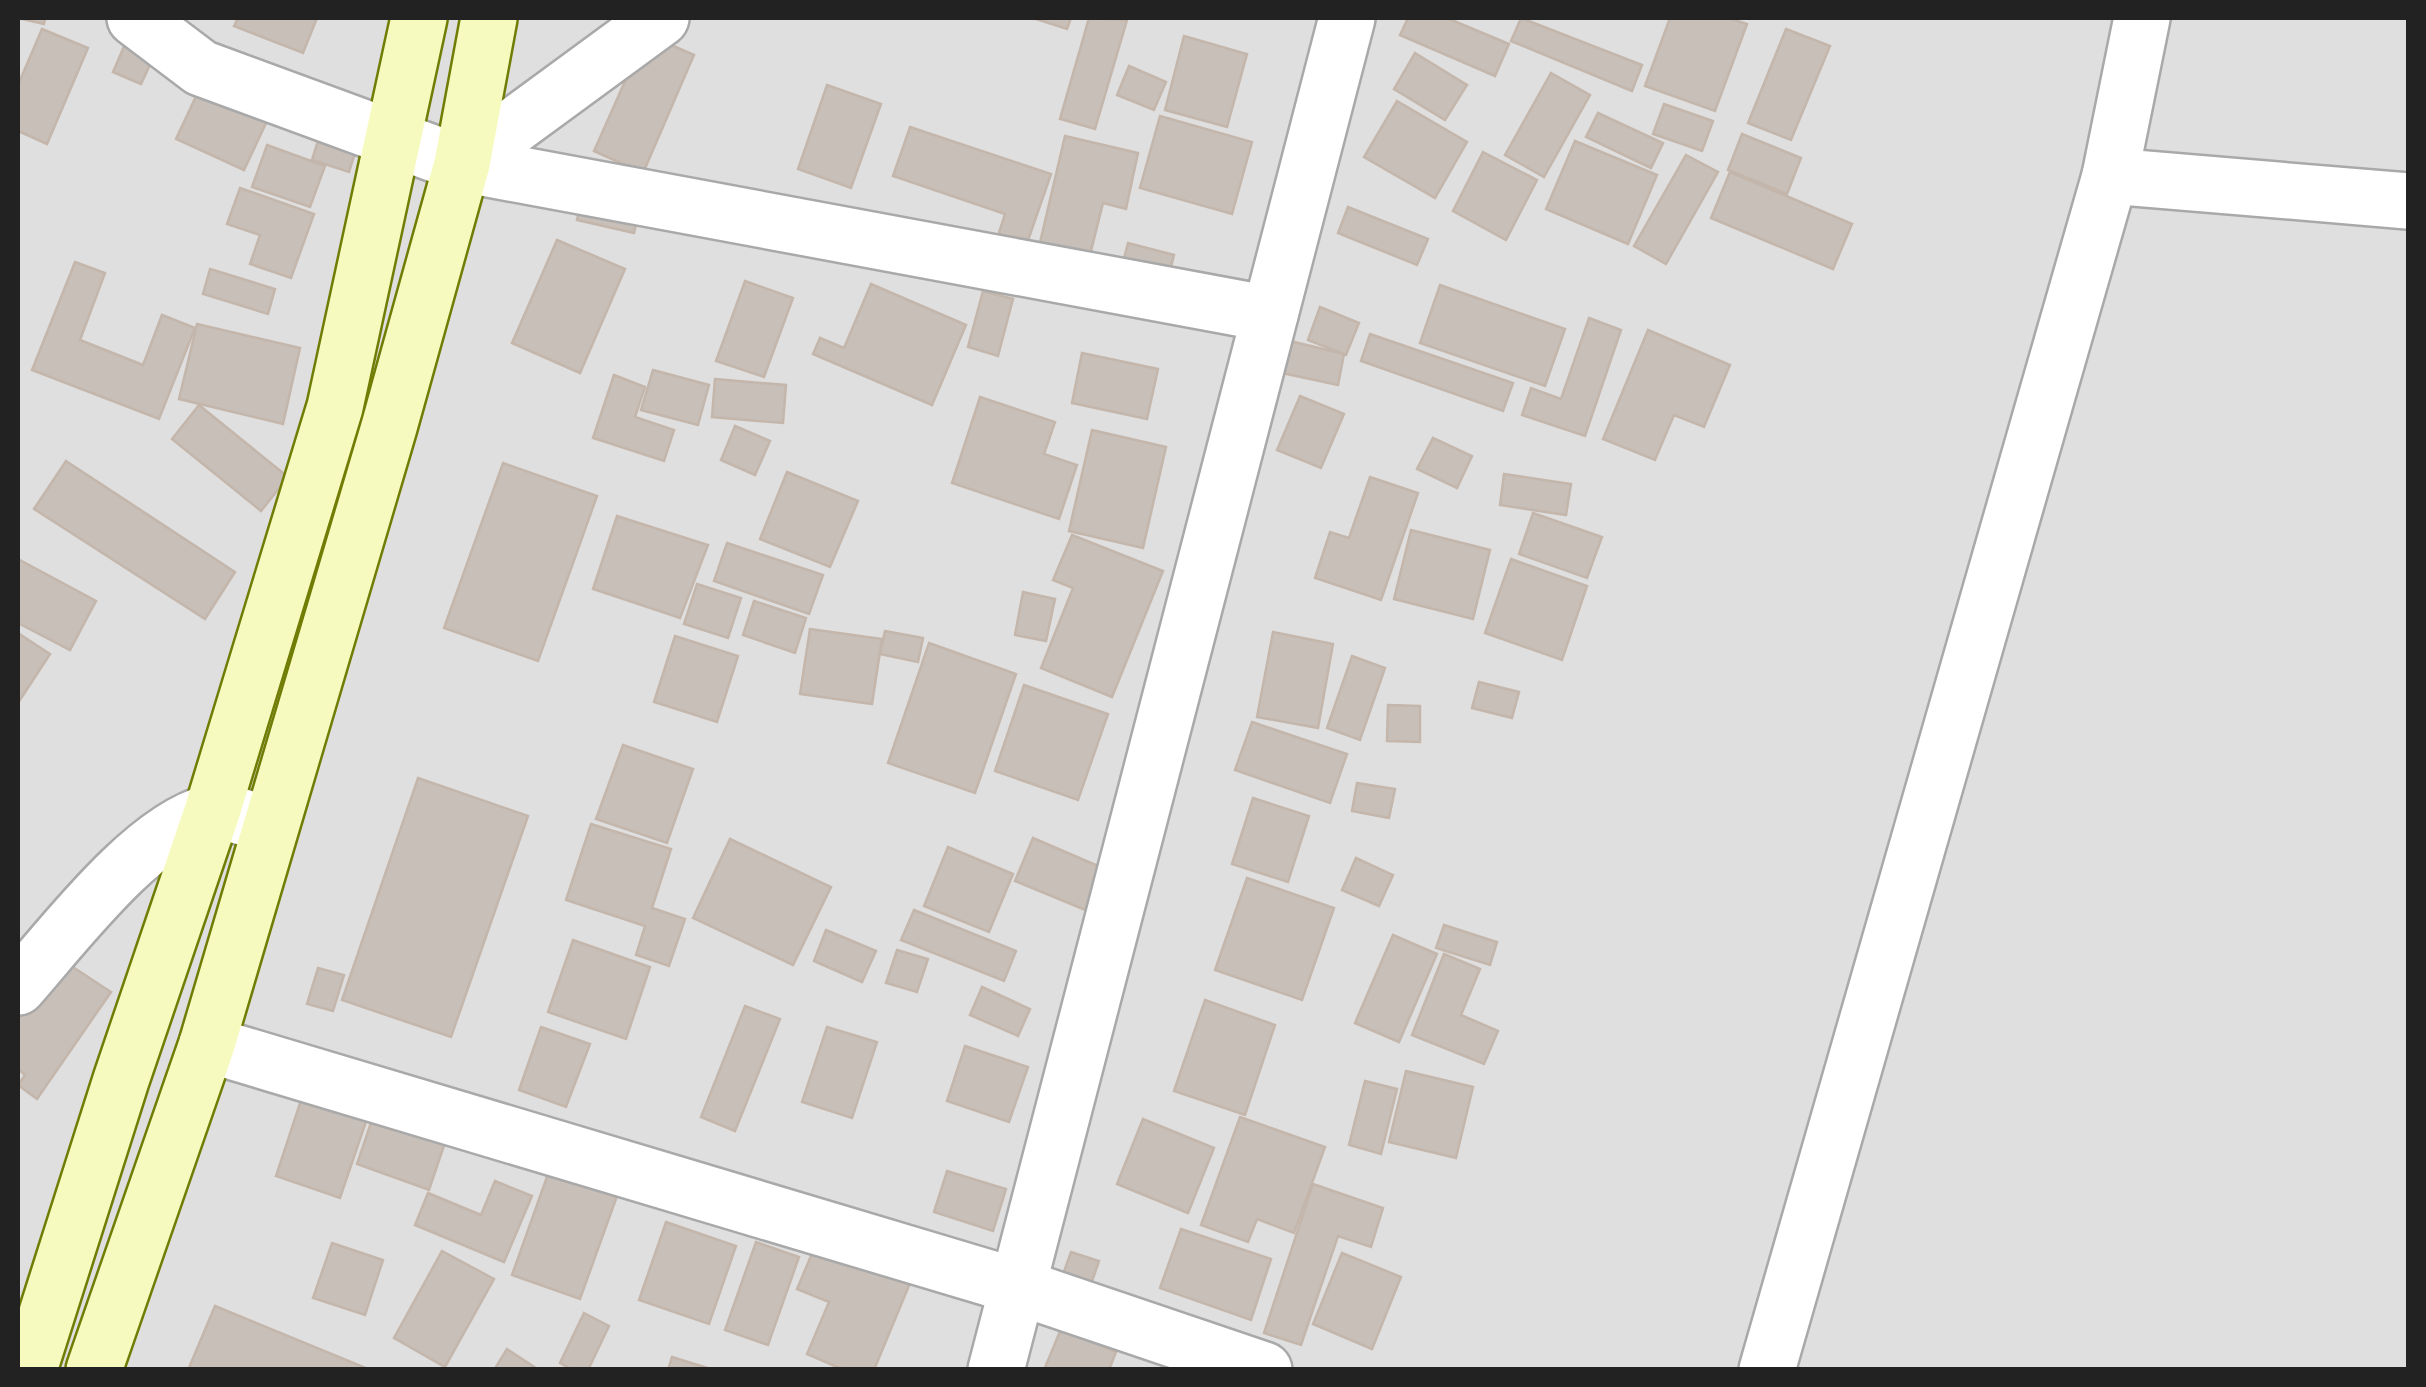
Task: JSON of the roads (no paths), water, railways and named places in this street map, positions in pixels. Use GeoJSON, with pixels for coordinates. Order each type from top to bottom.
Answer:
{"type":"FeatureCollection","features":[{"type":"Feature","properties":{"kind":"street"},"geometry":{"type":"LineString","coordinates":[[136,18],[201,68],[462,164],[1270,314]]}},
{"type":"Feature","properties":{"kind":"street"},"geometry":{"type":"LineString","coordinates":[[29,1370],[212,812],[335,408],[419,18]]}},
{"type":"Feature","properties":{"kind":"street"},"geometry":{"type":"LineString","coordinates":[[45,1318],[100,1352],[207,1044],[390,427],[462,164],[488,18]]}},
{"type":"Feature","properties":{"kind":"street"},"geometry":{"type":"LineString","coordinates":[[462,164],[661,18]]}},
{"type":"Feature","properties":{"kind":"street"},"geometry":{"type":"LineString","coordinates":[[996,1370],[1347,18]]}},
{"type":"Feature","properties":{"kind":"street"},"geometry":{"type":"LineString","coordinates":[[1767,1370],[2110,176],[2142,18]]}},
{"type":"Feature","properties":{"kind":"street"},"geometry":{"type":"LineString","coordinates":[[2110,176],[2408,201]]}},
{"type":"Feature","properties":{"kind":"street"},"geometry":{"type":"LineString","coordinates":[[335,408],[390,427]]}},
{"type":"Feature","properties":{"kind":"street"},"geometry":{"type":"LineString","coordinates":[[18,987],[122,872],[168,833],[212,812],[269,825]]}},
{"type":"Feature","properties":{"kind":"street"},"geometry":{"type":"LineString","coordinates":[[207,1044],[1019,1287],[1264,1370]]}}]}
